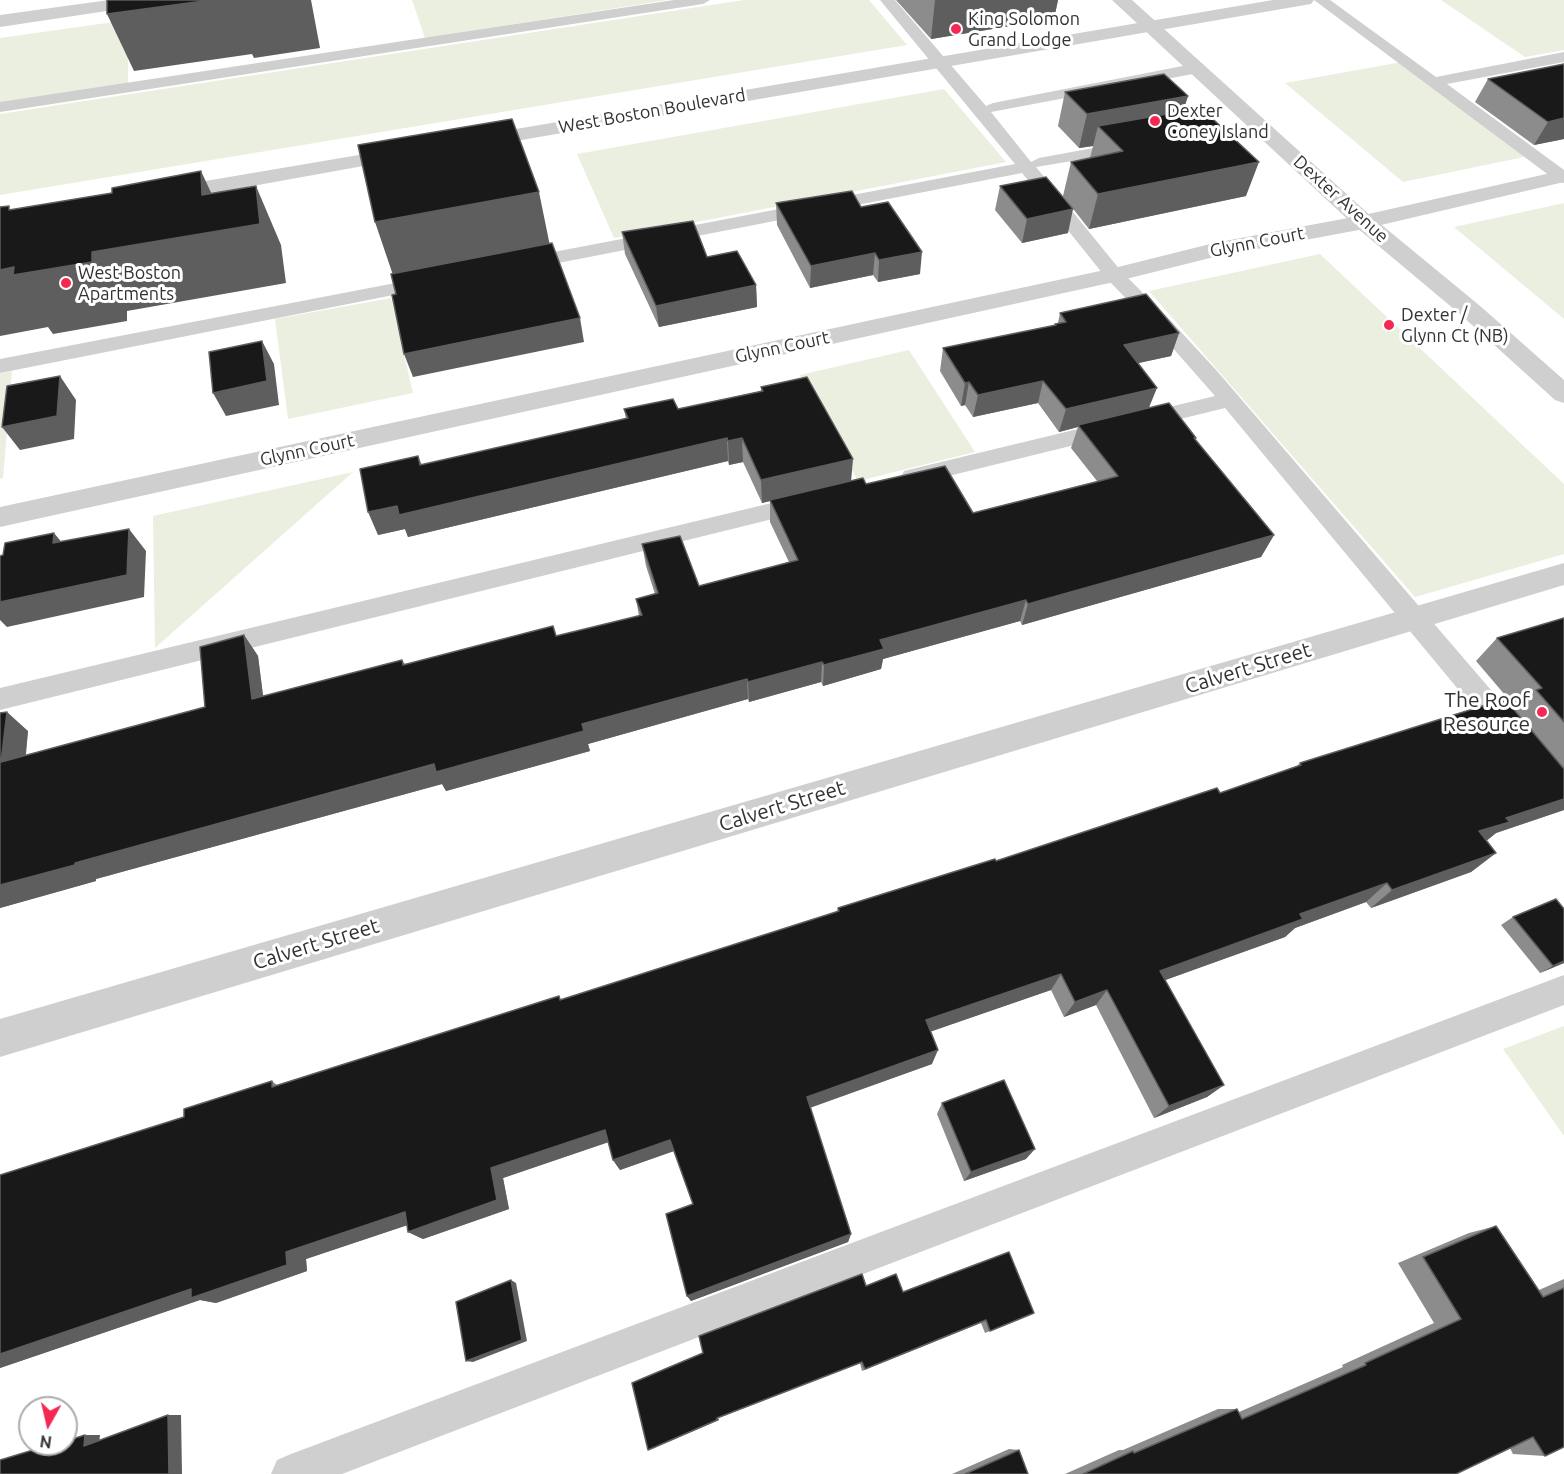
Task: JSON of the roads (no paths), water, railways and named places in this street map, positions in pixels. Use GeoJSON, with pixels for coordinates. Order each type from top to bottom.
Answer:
{"type":"FeatureCollection","features":[{"type":"Feature","properties":{"kind":"street"},"geometry":{"type":"LineString","coordinates":[[0,21],[147,0]]}},
{"type":"Feature","properties":{"kind":"street","name":"Dexter Avenue"},"geometry":{"type":"LineString","coordinates":[[1121,0],[1364,222],[1470,310],[1564,394]]}},
{"type":"Feature","properties":{"kind":"street","name":"West Boston Boulevard"},"geometry":{"type":"LineString","coordinates":[[458,145],[1305,0]]}},
{"type":"Feature","properties":{"kind":"street"},"geometry":{"type":"LineString","coordinates":[[141,199],[423,151]]}},
{"type":"Feature","properties":{"kind":"street","name":"Glynn Court"},"geometry":{"type":"LineString","coordinates":[[0,517],[1114,274],[1214,250],[1364,222],[1564,177]]}},
{"type":"Feature","properties":{"kind":"street","name":"Calvert Street"},"geometry":{"type":"LineString","coordinates":[[0,1038],[1564,574]]}},
{"type":"Feature","properties":{"kind":"lane"},"geometry":{"type":"LineString","coordinates":[[0,107],[703,0]]}},
{"type":"Feature","properties":{"kind":"lane"},"geometry":{"type":"LineString","coordinates":[[886,0],[1032,165],[1114,274],[1137,296],[1229,400],[1384,584],[1416,618],[1526,751]]}},
{"type":"Feature","properties":{"kind":"lane"},"geometry":{"type":"LineString","coordinates":[[1321,0],[1564,177]]}},
{"type":"Feature","properties":{"kind":"lane"},"geometry":{"type":"LineString","coordinates":[[1434,82],[1564,57]]}},
{"type":"Feature","properties":{"kind":"lane"},"geometry":{"type":"LineString","coordinates":[[993,108],[1198,68]]}},
{"type":"Feature","properties":{"kind":"lane"},"geometry":{"type":"LineString","coordinates":[[501,268],[1142,144]]}},
{"type":"Feature","properties":{"kind":"lane"},"geometry":{"type":"LineString","coordinates":[[0,366],[455,278]]}},
{"type":"Feature","properties":{"kind":"lane"},"geometry":{"type":"LineString","coordinates":[[893,482],[1229,400]]}},
{"type":"Feature","properties":{"kind":"lane"},"geometry":{"type":"LineString","coordinates":[[0,699],[823,499]]}},
{"type":"Feature","properties":{"kind":"lane"},"geometry":{"type":"LineString","coordinates":[[291,1474],[1564,990]]}},
{"type":"Feature","properties":{"kind":"place","name":"King Solomon Grand Lodge"},"geometry":{"type":"Point","coordinates":[956,29]}},
{"type":"Feature","properties":{"kind":"place","name":"Dexter Coney Island"},"geometry":{"type":"Point","coordinates":[1155,121]}},
{"type":"Feature","properties":{"kind":"place","name":"West Boston Apartments"},"geometry":{"type":"Point","coordinates":[66,283]}},
{"type":"Feature","properties":{"kind":"place","name":"Dexter / Glynn Ct (NB)"},"geometry":{"type":"Point","coordinates":[1389,325]}},
{"type":"Feature","properties":{"kind":"place","name":"The Roof Resource"},"geometry":{"type":"Point","coordinates":[1542,712]}}]}
